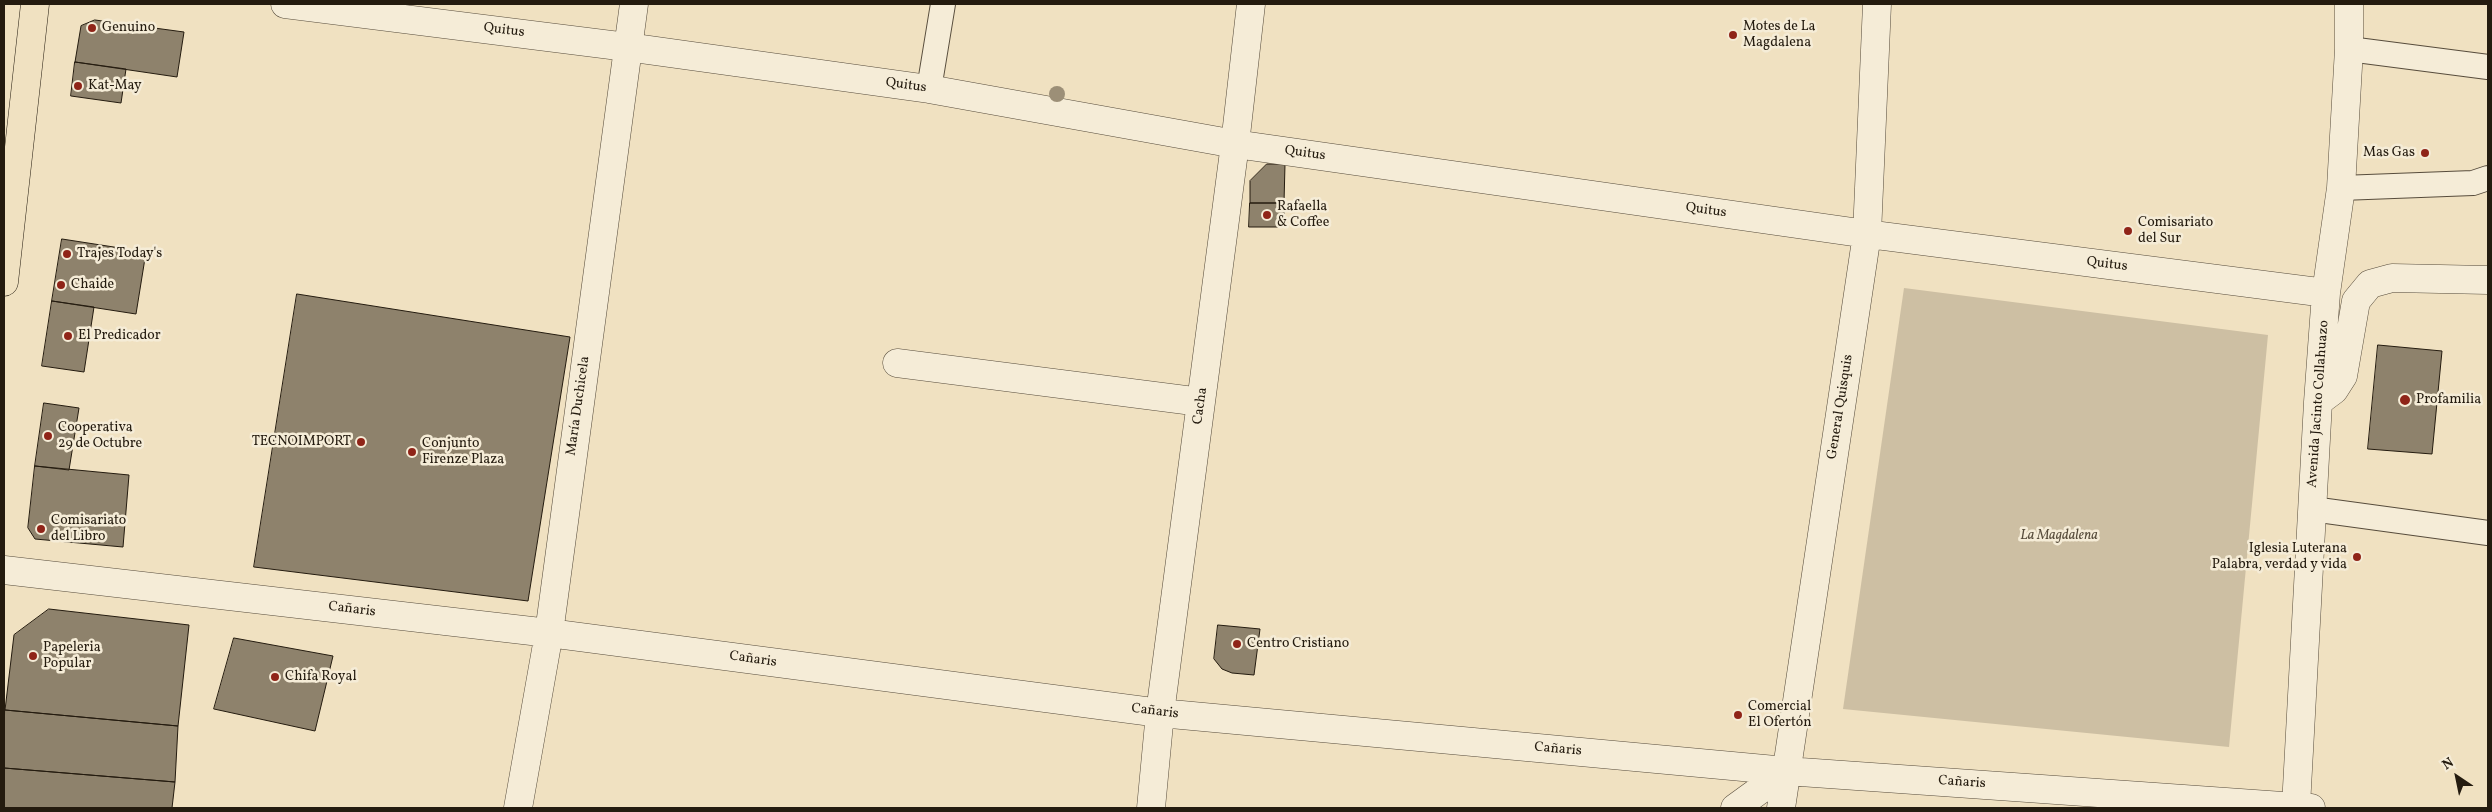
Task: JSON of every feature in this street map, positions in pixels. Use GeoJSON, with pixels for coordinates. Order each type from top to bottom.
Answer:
{"type":"FeatureCollection","features":[{"type":"Feature","properties":{"kind":"main road"},"geometry":{"type":"LineString","coordinates":[[4,282],[35,4]]}},
{"type":"Feature","properties":{"kind":"street","name":"Quitus"},"geometry":{"type":"LineString","coordinates":[[285,4],[627,47],[929,89],[1235,144],[1868,234],[2326,293]]}},
{"type":"Feature","properties":{"kind":"street","name":"María Duchicela"},"geometry":{"type":"LineString","coordinates":[[518,808],[549,633],[634,4]]}},
{"type":"Feature","properties":{"kind":"street","name":"Cacha"},"geometry":{"type":"LineString","coordinates":[[1151,808],[1160,713],[1235,144],[1251,4]]}},
{"type":"Feature","properties":{"kind":"street","name":"General Quisquis"},"geometry":{"type":"LineString","coordinates":[[1782,808],[1786,771],[1868,234],[1877,4]]}},
{"type":"Feature","properties":{"kind":"street","name":"Avenida Jacinto Collahuazo"},"geometry":{"type":"LineString","coordinates":[[2304,807],[2312,509],[2326,293],[2341,188],[2348,49],[2348,4]]}},
{"type":"Feature","properties":{"kind":"street"},"geometry":{"type":"LineString","coordinates":[[2318,402],[2340,384],[2356,300],[2370,284],[2392,278],[2488,280]]}},
{"type":"Feature","properties":{"kind":"street"},"geometry":{"type":"LineString","coordinates":[[896,363],[1201,402]]}},
{"type":"Feature","properties":{"kind":"street","name":"Cañaris"},"geometry":{"type":"LineString","coordinates":[[4,570],[549,633],[1160,713],[1786,771],[2304,807]]}},
{"type":"Feature","properties":{"kind":"street"},"geometry":{"type":"LineString","coordinates":[[1735,808],[1786,771]]}},
{"type":"Feature","properties":{"kind":"lane"},"geometry":{"type":"LineString","coordinates":[[929,89],[943,4]]}},
{"type":"Feature","properties":{"kind":"lane"},"geometry":{"type":"LineString","coordinates":[[2348,49],[2488,67]]}},
{"type":"Feature","properties":{"kind":"lane"},"geometry":{"type":"LineString","coordinates":[[2341,188],[2473,183],[2488,178]]}},
{"type":"Feature","properties":{"kind":"lane"},"geometry":{"type":"LineString","coordinates":[[2312,509],[2488,533]]}},
{"type":"Feature","properties":{"kind":"green space","name":"La Magdalena"},"geometry":{"type":"Polygon","coordinates":[[[1904,288],[2268,335],[2229,747],[1843,709],[1904,288]]]}},
{"type":"Feature","properties":{"kind":"building"},"geometry":{"type":"Polygon","coordinates":[[[95,20],[184,32],[177,77],[75,62],[81,26],[95,20]]]}},
{"type":"Feature","properties":{"kind":"building"},"geometry":{"type":"Polygon","coordinates":[[[75,62],[126,69],[121,103],[71,96],[75,62]]]}},
{"type":"Feature","properties":{"kind":"building"},"geometry":{"type":"Polygon","coordinates":[[[1267,164],[1285,164],[1284,203],[1250,203],[1250,181],[1267,164]]]}},
{"type":"Feature","properties":{"kind":"building","name":"Rafaella & Coffee"},"geometry":{"type":"Polygon","coordinates":[[[1250,203],[1284,203],[1284,227],[1249,227],[1250,203]]]}},
{"type":"Feature","properties":{"kind":"building"},"geometry":{"type":"Polygon","coordinates":[[[62,239],[146,252],[136,314],[52,301],[62,239]]]}},
{"type":"Feature","properties":{"kind":"building","name":"Conjunto Firenze Plaza"},"geometry":{"type":"Polygon","coordinates":[[[297,294],[570,337],[528,601],[254,567],[297,294]]]}},
{"type":"Feature","properties":{"kind":"building","name":"El Predicador"},"geometry":{"type":"Polygon","coordinates":[[[52,301],[94,307],[84,372],[42,366],[52,301]]]}},
{"type":"Feature","properties":{"kind":"building","name":"Profamilia"},"geometry":{"type":"Polygon","coordinates":[[[2378,345],[2442,351],[2432,454],[2368,449],[2378,345]]]}},
{"type":"Feature","properties":{"kind":"building"},"geometry":{"type":"Polygon","coordinates":[[[44,403],[79,408],[69,470],[35,466],[44,403]]]}},
{"type":"Feature","properties":{"kind":"building"},"geometry":{"type":"Polygon","coordinates":[[[35,466],[129,475],[123,547],[35,539],[28,528],[35,466]]]}},
{"type":"Feature","properties":{"kind":"building"},"geometry":{"type":"Polygon","coordinates":[[[49,609],[189,625],[178,726],[5,710],[14,635],[49,609]]]}},
{"type":"Feature","properties":{"kind":"building","name":"Centro Cristiano"},"geometry":{"type":"Polygon","coordinates":[[[1218,625],[1260,629],[1254,675],[1232,673],[1222,669],[1214,659],[1218,625]]]}},
{"type":"Feature","properties":{"kind":"building"},"geometry":{"type":"Polygon","coordinates":[[[234,638],[333,656],[315,731],[214,709],[234,638]]]}},
{"type":"Feature","properties":{"kind":"building"},"geometry":{"type":"Polygon","coordinates":[[[5,710],[178,726],[175,782],[4,768],[5,710]]]}},
{"type":"Feature","properties":{"kind":"building"},"geometry":{"type":"Polygon","coordinates":[[[4,768],[175,782],[172,808],[4,808],[4,768]]]}},
{"type":"Feature","properties":{"kind":"place","name":"Genuino"},"geometry":{"type":"Point","coordinates":[92,28]}},
{"type":"Feature","properties":{"kind":"place","name":"Motes de La Magdalena"},"geometry":{"type":"Point","coordinates":[1733,35]}},
{"type":"Feature","properties":{"kind":"place","name":"Kat-May"},"geometry":{"type":"Point","coordinates":[78,86]}},
{"type":"Feature","properties":{"kind":"place","name":"Mas Gas"},"geometry":{"type":"Point","coordinates":[2425,153]}},
{"type":"Feature","properties":{"kind":"place","name":"Rafaella & Coffee"},"geometry":{"type":"Point","coordinates":[1267,215]}},
{"type":"Feature","properties":{"kind":"place","name":"Comisariato del Sur"},"geometry":{"type":"Point","coordinates":[2128,231]}},
{"type":"Feature","properties":{"kind":"place","name":"Trajes Today's"},"geometry":{"type":"Point","coordinates":[67,254]}},
{"type":"Feature","properties":{"kind":"place","name":"Chaide"},"geometry":{"type":"Point","coordinates":[61,285]}},
{"type":"Feature","properties":{"kind":"place","name":"El Predicador"},"geometry":{"type":"Point","coordinates":[68,336]}},
{"type":"Feature","properties":{"kind":"place","name":"Profamilia"},"geometry":{"type":"Point","coordinates":[2405,400]}},
{"type":"Feature","properties":{"kind":"place","name":"Cooperativa 29 de Octubre"},"geometry":{"type":"Point","coordinates":[48,436]}},
{"type":"Feature","properties":{"kind":"place","name":"TECNOIMPORT"},"geometry":{"type":"Point","coordinates":[361,442]}},
{"type":"Feature","properties":{"kind":"place","name":"Conjunto Firenze Plaza"},"geometry":{"type":"Point","coordinates":[412,452]}},
{"type":"Feature","properties":{"kind":"place","name":"Comisariato del Libro"},"geometry":{"type":"Point","coordinates":[41,529]}},
{"type":"Feature","properties":{"kind":"place","name":"Iglesia Luterana Palabra, verdad y vida"},"geometry":{"type":"Point","coordinates":[2357,557]}},
{"type":"Feature","properties":{"kind":"place","name":"Centro Cristiano"},"geometry":{"type":"Point","coordinates":[1237,644]}},
{"type":"Feature","properties":{"kind":"place","name":"Papeleria Popular"},"geometry":{"type":"Point","coordinates":[33,656]}},
{"type":"Feature","properties":{"kind":"place","name":"Chifa Royal"},"geometry":{"type":"Point","coordinates":[275,677]}},
{"type":"Feature","properties":{"kind":"place","name":"Comercial El Ofertón"},"geometry":{"type":"Point","coordinates":[1738,715]}}]}
